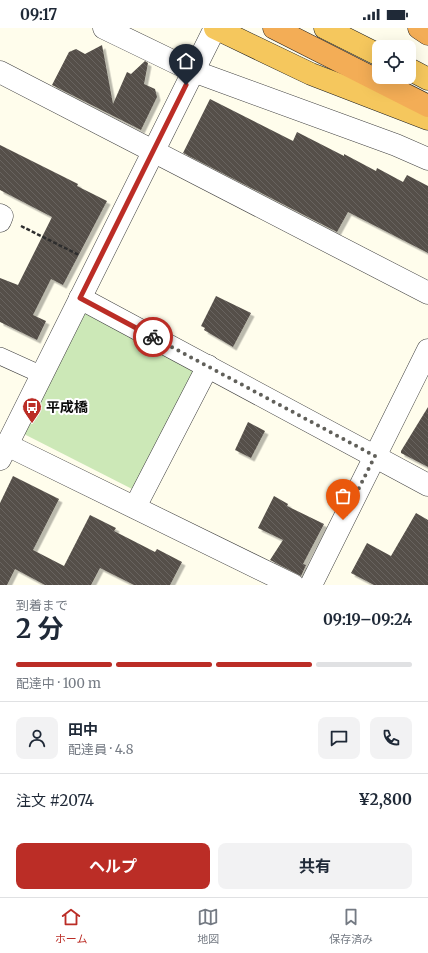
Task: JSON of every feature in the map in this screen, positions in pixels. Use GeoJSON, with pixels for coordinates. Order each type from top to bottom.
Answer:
{"type":"FeatureCollection","features":[{"type":"Feature","properties":{"kind":"highway"},"geometry":{"type":"LineString","coordinates":[[215,28],[311,74],[428,119]]}},
{"type":"Feature","properties":{"kind":"highway"},"geometry":{"type":"LineString","coordinates":[[274,28],[428,106]]}},
{"type":"Feature","properties":{"kind":"highway"},"geometry":{"type":"LineString","coordinates":[[325,28],[372,52]]}},
{"type":"Feature","properties":{"kind":"highway"},"geometry":{"type":"LineString","coordinates":[[406,28],[428,39]]}},
{"type":"Feature","properties":{"kind":"highway"},"geometry":{"type":"LineString","coordinates":[[419,28],[428,34]]}},
{"type":"Feature","properties":{"kind":"highway"},"geometry":{"type":"LineString","coordinates":[[416,73],[428,79]]}},
{"type":"Feature","properties":{"kind":"street"},"geometry":{"type":"LineString","coordinates":[[104,28],[194,69],[396,145],[428,159]]}},
{"type":"Feature","properties":{"kind":"street"},"geometry":{"type":"LineString","coordinates":[[215,28],[3,452],[135,507],[293,585]]}},
{"type":"Feature","properties":{"kind":"street"},"geometry":{"type":"LineString","coordinates":[[0,72],[154,150],[428,293]]}},
{"type":"Feature","properties":{"kind":"street"},"geometry":{"type":"LineString","coordinates":[[80,298],[428,485]]}},
{"type":"Feature","properties":{"kind":"street"},"geometry":{"type":"LineString","coordinates":[[311,585],[428,350]]}},
{"type":"Feature","properties":{"kind":"street"},"geometry":{"type":"LineString","coordinates":[[0,356],[42,374]]}},
{"type":"Feature","properties":{"kind":"street"},"geometry":{"type":"LineString","coordinates":[[135,507],[208,366]]}},
{"type":"Feature","properties":{"kind":"path"},"geometry":{"type":"LineString","coordinates":[[1,217],[97,264]]}},
{"type":"Feature","properties":{"kind":"green space"},"geometry":{"type":"Polygon","coordinates":[[[86,306],[202,367],[138,492],[22,433],[86,306]]]}},
{"type":"Feature","properties":{"kind":"building"},"geometry":{"type":"Polygon","coordinates":[[[102,45],[113,104],[127,72],[131,74],[145,61],[148,63],[144,84],[155,89],[157,97],[141,130],[52,85],[69,52],[76,49],[85,54],[102,45]]]}},
{"type":"Feature","properties":{"kind":"building"},"geometry":{"type":"Polygon","coordinates":[[[210,99],[293,141],[297,132],[376,171],[377,168],[403,182],[407,175],[428,186],[428,253],[348,212],[337,232],[183,153],[210,99]]]}},
{"type":"Feature","properties":{"kind":"building"},"geometry":{"type":"Polygon","coordinates":[[[0,145],[78,184],[77,186],[107,201],[63,285],[51,279],[33,315],[46,321],[37,340],[0,322],[0,278],[18,285],[52,217],[0,190],[0,145]]]}},
{"type":"Feature","properties":{"kind":"building"},"geometry":{"type":"Polygon","coordinates":[[[216,296],[251,313],[233,347],[204,330],[205,328],[201,326],[216,296]]]}},
{"type":"Feature","properties":{"kind":"building"},"geometry":{"type":"Polygon","coordinates":[[[428,407],[428,467],[401,453],[401,451],[428,407]]]}},
{"type":"Feature","properties":{"kind":"building"},"geometry":{"type":"Polygon","coordinates":[[[248,422],[265,431],[251,458],[235,450],[248,422]]]}},
{"type":"Feature","properties":{"kind":"building"},"geometry":{"type":"Polygon","coordinates":[[[13,476],[59,499],[33,550],[64,566],[90,515],[116,528],[114,531],[155,552],[157,549],[182,562],[170,585],[134,585],[100,568],[91,585],[45,585],[15,569],[7,585],[0,585],[0,503],[13,476]]]}},
{"type":"Feature","properties":{"kind":"building"},"geometry":{"type":"Polygon","coordinates":[[[274,496],[288,504],[287,506],[324,524],[303,564],[306,565],[301,576],[270,560],[283,540],[258,528],[274,496]]]}},
{"type":"Feature","properties":{"kind":"building"},"geometry":{"type":"Polygon","coordinates":[[[416,513],[428,520],[428,585],[374,585],[351,573],[367,543],[391,556],[416,513]]]}},
{"type":"Feature","properties":{"kind":"way so far"},"geometry":{"type":"LineString","coordinates":[[153,337],[375,456],[343,520]]}},
{"type":"Feature","properties":{"kind":"place","name":"平成橋"},"geometry":{"type":"Point","coordinates":[32,424]}},
{"type":"Feature","properties":{"kind":"route"},"geometry":{"type":"LineString","coordinates":[[153,337],[80,298],[186,85]]}}]}
